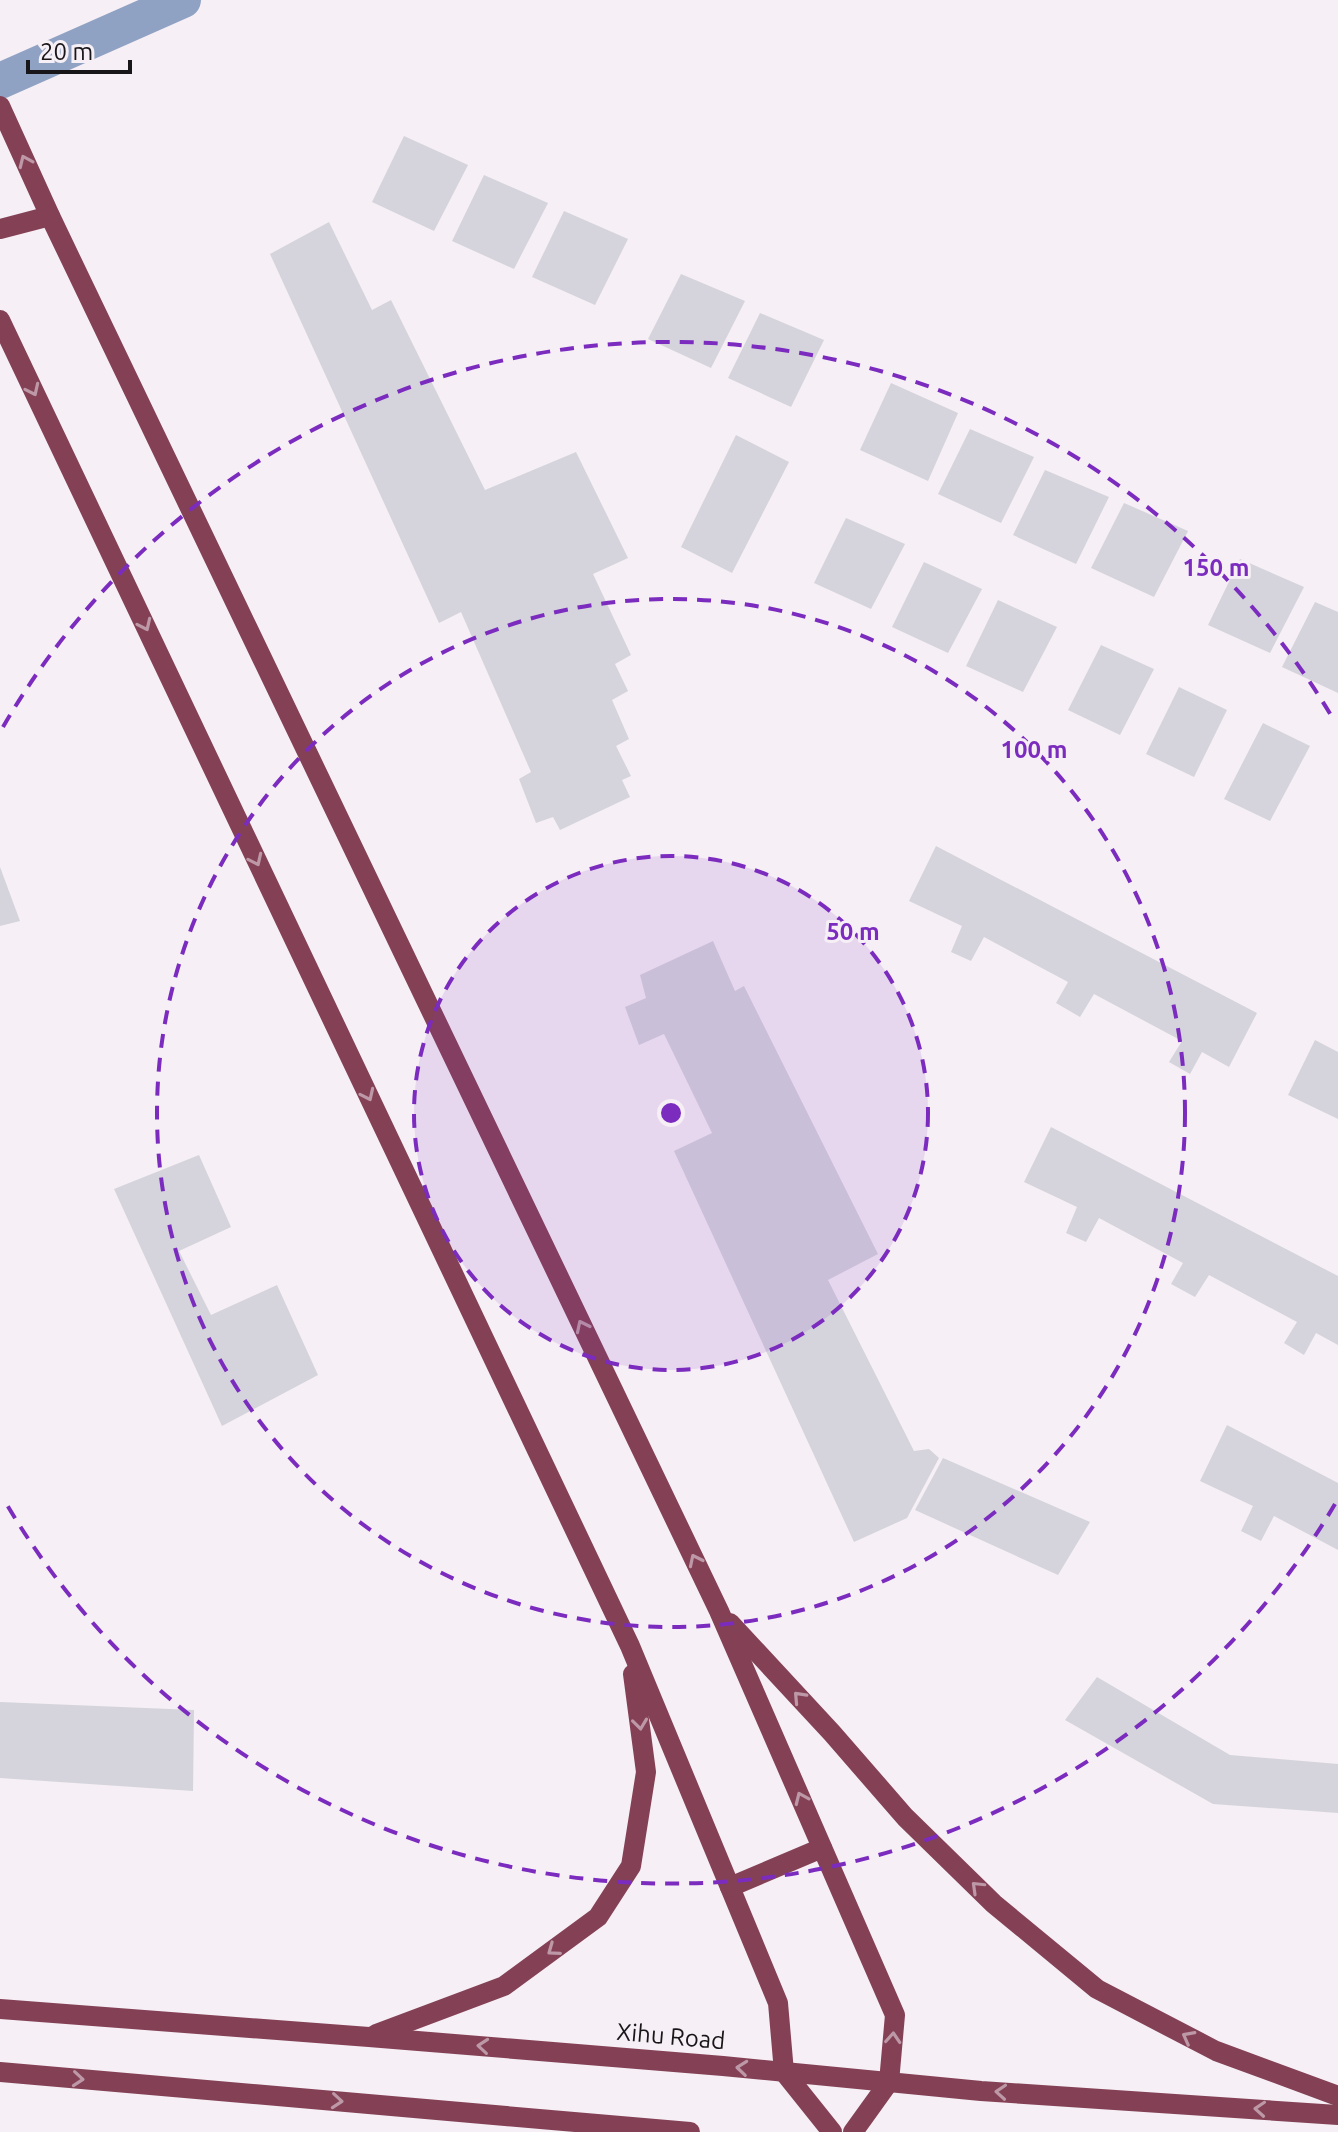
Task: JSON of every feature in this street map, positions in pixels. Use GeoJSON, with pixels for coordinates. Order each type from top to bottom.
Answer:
{"type":"FeatureCollection","features":[{"type":"Feature","properties":{"kind":"main road"},"geometry":{"type":"LineString","coordinates":[[0,106],[719,1611],[895,2015],[889,2082],[853,2132]]}},
{"type":"Feature","properties":{"kind":"main road"},"geometry":{"type":"LineString","coordinates":[[0,229],[50,216]]}},
{"type":"Feature","properties":{"kind":"main road"},"geometry":{"type":"LineString","coordinates":[[0,320],[630,1646],[778,2003],[784,2072],[832,2132]]}},
{"type":"Feature","properties":{"kind":"main road"},"geometry":{"type":"LineString","coordinates":[[719,1611],[905,1817],[994,1904],[1097,1989],[1216,2051],[1338,2096]]}},
{"type":"Feature","properties":{"kind":"main road"},"geometry":{"type":"LineString","coordinates":[[369,2037],[504,1986],[598,1917],[631,1866],[646,1772],[630,1646]]}},
{"type":"Feature","properties":{"kind":"main road"},"geometry":{"type":"LineString","coordinates":[[730,1887],[822,1848]]}},
{"type":"Feature","properties":{"kind":"main road","name":"Xihu Road"},"geometry":{"type":"LineString","coordinates":[[0,2009],[369,2037],[981,2091],[1338,2115]]}},
{"type":"Feature","properties":{"kind":"main road"},"geometry":{"type":"LineString","coordinates":[[0,2072],[690,2132]]}},
{"type":"Feature","properties":{"kind":"building"},"geometry":{"type":"Polygon","coordinates":[[[404,136],[468,165],[434,231],[372,202],[404,136]]]}},
{"type":"Feature","properties":{"kind":"building"},"geometry":{"type":"Polygon","coordinates":[[[484,175],[548,203],[514,269],[452,241],[484,175]]]}},
{"type":"Feature","properties":{"kind":"building"},"geometry":{"type":"Polygon","coordinates":[[[564,211],[628,239],[595,305],[532,277],[564,211]]]}},
{"type":"Feature","properties":{"kind":"building"},"geometry":{"type":"Polygon","coordinates":[[[329,222],[372,310],[391,300],[485,490],[576,452],[628,558],[593,574],[631,655],[615,664],[628,691],[612,700],[629,739],[616,746],[631,776],[622,780],[630,797],[560,830],[553,817],[536,823],[519,779],[531,772],[461,612],[439,623],[270,254],[329,222]]]}},
{"type":"Feature","properties":{"kind":"building"},"geometry":{"type":"Polygon","coordinates":[[[681,274],[745,301],[711,368],[648,339],[681,274]]]}},
{"type":"Feature","properties":{"kind":"building"},"geometry":{"type":"Polygon","coordinates":[[[760,313],[824,340],[791,407],[728,378],[760,313]]]}},
{"type":"Feature","properties":{"kind":"building"},"geometry":{"type":"Polygon","coordinates":[[[891,383],[958,413],[928,481],[860,450],[891,383]]]}},
{"type":"Feature","properties":{"kind":"building"},"geometry":{"type":"Polygon","coordinates":[[[970,429],[1034,457],[1001,523],[938,494],[970,429]]]}},
{"type":"Feature","properties":{"kind":"building"},"geometry":{"type":"Polygon","coordinates":[[[736,435],[789,462],[732,573],[681,547],[736,435]]]}},
{"type":"Feature","properties":{"kind":"building"},"geometry":{"type":"Polygon","coordinates":[[[1045,470],[1109,497],[1076,564],[1013,535],[1045,470]]]}},
{"type":"Feature","properties":{"kind":"building"},"geometry":{"type":"Polygon","coordinates":[[[1124,503],[1188,531],[1154,597],[1091,568],[1124,503]]]}},
{"type":"Feature","properties":{"kind":"building"},"geometry":{"type":"Polygon","coordinates":[[[846,518],[905,544],[871,609],[814,583],[846,518]]]}},
{"type":"Feature","properties":{"kind":"building"},"geometry":{"type":"Polygon","coordinates":[[[1240,559],[1304,587],[1270,653],[1208,625],[1240,559]]]}},
{"type":"Feature","properties":{"kind":"building"},"geometry":{"type":"Polygon","coordinates":[[[924,562],[982,589],[948,653],[892,627],[924,562]]]}},
{"type":"Feature","properties":{"kind":"building"},"geometry":{"type":"Polygon","coordinates":[[[998,600],[1057,627],[1023,692],[966,666],[998,600]]]}},
{"type":"Feature","properties":{"kind":"building"},"geometry":{"type":"Polygon","coordinates":[[[1315,602],[1338,612],[1338,693],[1282,667],[1315,602]]]}},
{"type":"Feature","properties":{"kind":"building"},"geometry":{"type":"Polygon","coordinates":[[[1101,645],[1154,669],[1120,735],[1068,710],[1101,645]]]}},
{"type":"Feature","properties":{"kind":"building"},"geometry":{"type":"Polygon","coordinates":[[[1179,687],[1227,710],[1194,777],[1146,754],[1179,687]]]}},
{"type":"Feature","properties":{"kind":"building"},"geometry":{"type":"Polygon","coordinates":[[[1263,723],[1310,746],[1270,821],[1224,799],[1263,723]]]}},
{"type":"Feature","properties":{"kind":"building"},"geometry":{"type":"Polygon","coordinates":[[[936,846],[1257,1013],[1229,1067],[1202,1052],[1190,1074],[1169,1062],[1182,1041],[1094,994],[1080,1017],[1056,1003],[1068,982],[984,937],[971,961],[951,952],[962,926],[909,901],[936,846]]]}},
{"type":"Feature","properties":{"kind":"building"},"geometry":{"type":"Polygon","coordinates":[[[0,867],[20,921],[0,926],[0,867]]]}},
{"type":"Feature","properties":{"kind":"building"},"geometry":{"type":"Polygon","coordinates":[[[713,941],[735,991],[744,986],[878,1254],[828,1280],[914,1451],[929,1449],[939,1458],[907,1518],[854,1542],[674,1151],[712,1133],[664,1034],[639,1045],[625,1007],[646,998],[640,975],[713,941]]]}},
{"type":"Feature","properties":{"kind":"building"},"geometry":{"type":"Polygon","coordinates":[[[1315,1040],[1338,1052],[1338,1119],[1288,1095],[1315,1040]]]}},
{"type":"Feature","properties":{"kind":"building"},"geometry":{"type":"Polygon","coordinates":[[[1051,1127],[1338,1276],[1338,1345],[1316,1333],[1304,1355],[1284,1343],[1297,1322],[1209,1275],[1195,1297],[1171,1284],[1183,1263],[1099,1218],[1086,1242],[1066,1233],[1077,1207],[1024,1182],[1051,1127]]]}},
{"type":"Feature","properties":{"kind":"building"},"geometry":{"type":"Polygon","coordinates":[[[199,1155],[231,1227],[179,1251],[211,1315],[277,1285],[318,1375],[222,1426],[114,1189],[199,1155]]]}},
{"type":"Feature","properties":{"kind":"building"},"geometry":{"type":"Polygon","coordinates":[[[1227,1425],[1338,1483],[1338,1550],[1274,1516],[1261,1541],[1241,1531],[1253,1506],[1200,1481],[1227,1425]]]}},
{"type":"Feature","properties":{"kind":"building"},"geometry":{"type":"Polygon","coordinates":[[[943,1458],[1090,1522],[1058,1575],[915,1510],[943,1458]]]}},
{"type":"Feature","properties":{"kind":"building"},"geometry":{"type":"Polygon","coordinates":[[[1097,1677],[1230,1755],[1338,1764],[1338,1813],[1213,1804],[1065,1720],[1097,1677]]]}},
{"type":"Feature","properties":{"kind":"building"},"geometry":{"type":"Polygon","coordinates":[[[0,1702],[194,1710],[193,1791],[0,1778],[0,1702]]]}},
{"type":"Feature","properties":{"kind":"waterway"},"geometry":{"type":"LineString","coordinates":[[0,81],[183,0]]}}]}
